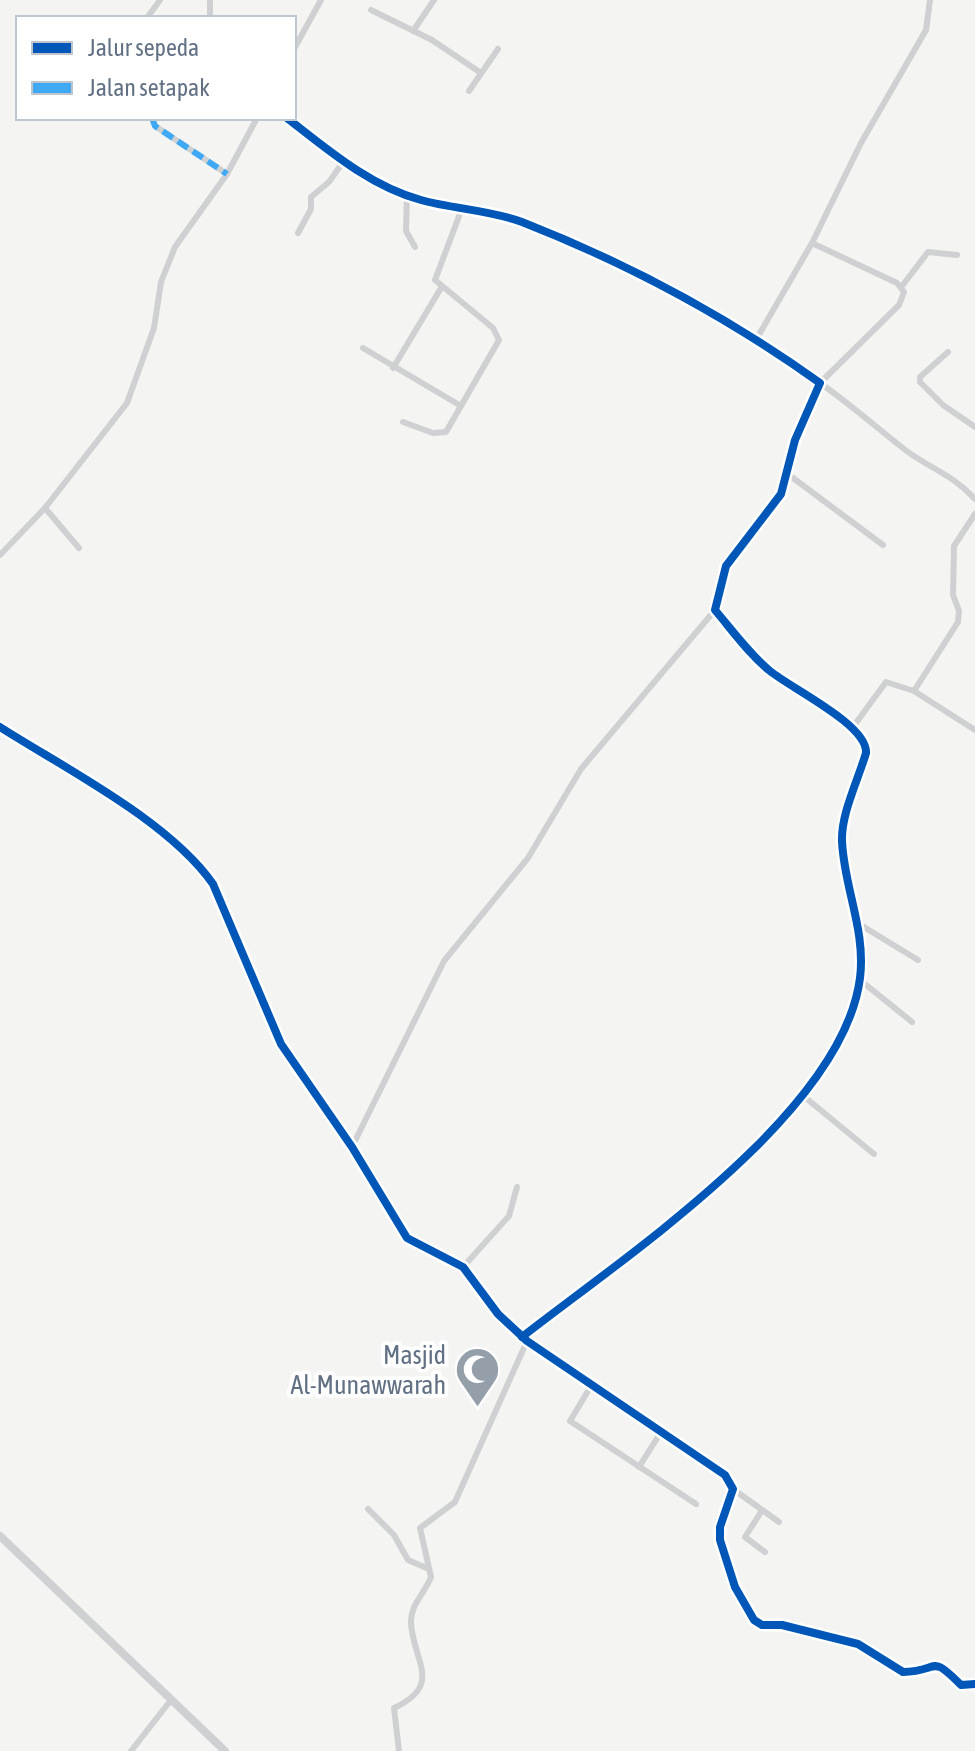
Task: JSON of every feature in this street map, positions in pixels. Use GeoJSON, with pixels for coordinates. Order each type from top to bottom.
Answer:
{"type":"FeatureCollection","features":[{"type":"Feature","properties":{"kind":"street"},"geometry":{"type":"LineString","coordinates":[[296,45],[321,0]]}},
{"type":"Feature","properties":{"kind":"street"},"geometry":{"type":"LineString","coordinates":[[413,31],[434,0]]}},
{"type":"Feature","properties":{"kind":"street"},"geometry":{"type":"LineString","coordinates":[[757,338],[812,243],[861,143],[926,30],[930,0]]}},
{"type":"Feature","properties":{"kind":"street"},"geometry":{"type":"LineString","coordinates":[[371,10],[413,31],[481,73]]}},
{"type":"Feature","properties":{"kind":"street"},"geometry":{"type":"LineString","coordinates":[[469,91],[498,49]]}},
{"type":"Feature","properties":{"kind":"street"},"geometry":{"type":"LineString","coordinates":[[152,120],[158,129],[227,174]]}},
{"type":"Feature","properties":{"kind":"street"},"geometry":{"type":"LineString","coordinates":[[0,555],[45,508],[134,392],[154,328],[161,282],[175,247],[227,174],[256,120]]}},
{"type":"Feature","properties":{"kind":"street"},"geometry":{"type":"LineString","coordinates":[[290,120],[343,162],[407,195],[461,211],[518,221],[634,272],[757,338],[871,419],[907,451],[956,479],[975,498]]}},
{"type":"Feature","properties":{"kind":"street"},"geometry":{"type":"LineString","coordinates":[[298,233],[311,209],[311,197],[329,182],[343,162]]}},
{"type":"Feature","properties":{"kind":"street"},"geometry":{"type":"LineString","coordinates":[[407,195],[406,231],[415,247]]}},
{"type":"Feature","properties":{"kind":"street"},"geometry":{"type":"LineString","coordinates":[[403,422],[440,434],[446,432],[499,340],[498,334],[435,280],[461,211]]}},
{"type":"Feature","properties":{"kind":"street"},"geometry":{"type":"LineString","coordinates":[[352,1147],[444,961],[528,858],[581,769],[715,610],[723,570],[775,504],[789,475],[795,440],[820,383],[899,305],[904,292],[902,286],[812,243]]}},
{"type":"Feature","properties":{"kind":"street"},"geometry":{"type":"LineString","coordinates":[[902,286],[928,252],[957,255]]}},
{"type":"Feature","properties":{"kind":"street"},"geometry":{"type":"LineString","coordinates":[[393,368],[441,288]]}},
{"type":"Feature","properties":{"kind":"street"},"geometry":{"type":"LineString","coordinates":[[363,348],[461,406]]}},
{"type":"Feature","properties":{"kind":"street"},"geometry":{"type":"LineString","coordinates":[[948,352],[920,377],[920,382],[943,405],[975,427]]}},
{"type":"Feature","properties":{"kind":"street"},"geometry":{"type":"LineString","coordinates":[[789,475],[883,545]]}},
{"type":"Feature","properties":{"kind":"street"},"geometry":{"type":"LineString","coordinates":[[45,508],[79,548]]}},
{"type":"Feature","properties":{"kind":"street"},"geometry":{"type":"LineString","coordinates":[[914,691],[958,622],[959,611],[953,595],[954,546],[975,514]]}},
{"type":"Feature","properties":{"kind":"street"},"geometry":{"type":"LineString","coordinates":[[399,1751],[393,1712],[413,1699],[423,1677],[411,1624],[417,1601],[431,1577],[420,1528],[455,1502],[524,1339],[717,1183],[772,1132],[847,1027],[860,980],[859,924],[842,841],[866,753],[866,741],[853,727],[766,668],[715,610]]}},
{"type":"Feature","properties":{"kind":"street"},"geometry":{"type":"LineString","coordinates":[[853,727],[886,682],[914,691],[975,730]]}},
{"type":"Feature","properties":{"kind":"street"},"geometry":{"type":"LineString","coordinates":[[0,727],[125,808],[196,861],[213,884],[281,1044],[352,1147],[411,1242],[463,1267],[498,1314],[524,1339],[721,1471],[733,1489],[779,1522]]}},
{"type":"Feature","properties":{"kind":"street"},"geometry":{"type":"LineString","coordinates":[[859,924],[918,960]]}},
{"type":"Feature","properties":{"kind":"street"},"geometry":{"type":"LineString","coordinates":[[860,980],[912,1022]]}},
{"type":"Feature","properties":{"kind":"street"},"geometry":{"type":"LineString","coordinates":[[801,1094],[874,1154]]}},
{"type":"Feature","properties":{"kind":"street"},"geometry":{"type":"LineString","coordinates":[[463,1267],[509,1216],[517,1187]]}},
{"type":"Feature","properties":{"kind":"street"},"geometry":{"type":"LineString","coordinates":[[591,1386],[569,1420],[696,1504]]}},
{"type":"Feature","properties":{"kind":"street"},"geometry":{"type":"LineString","coordinates":[[639,1467],[661,1432]]}},
{"type":"Feature","properties":{"kind":"street"},"geometry":{"type":"LineString","coordinates":[[733,1489],[720,1527],[720,1540],[735,1587],[754,1620],[762,1625],[782,1625],[858,1644],[906,1673],[941,1665],[961,1685],[975,1684]]}},
{"type":"Feature","properties":{"kind":"street"},"geometry":{"type":"LineString","coordinates":[[368,1509],[394,1535],[408,1560],[429,1569]]}},
{"type":"Feature","properties":{"kind":"street"},"geometry":{"type":"LineString","coordinates":[[761,1512],[745,1537],[765,1552]]}},
{"type":"Feature","properties":{"kind":"street"},"geometry":{"type":"LineString","coordinates":[[0,1536],[225,1751]]}},
{"type":"Feature","properties":{"kind":"street"},"geometry":{"type":"LineString","coordinates":[[131,1751],[171,1700]]}},
{"type":"Feature","properties":{"kind":"marked path"},"geometry":{"type":"LineString","coordinates":[[153,120],[155,126],[227,174]]}},
{"type":"Feature","properties":{"kind":"cycle path"},"geometry":{"type":"LineString","coordinates":[[290,120],[350,166],[384,186],[421,200],[510,218],[600,255],[713,314],[820,383],[795,440],[781,494],[726,566],[715,610],[762,664],[842,719],[863,742],[866,753],[842,831],[861,960],[860,978],[845,1029],[814,1080],[772,1130],[723,1178],[669,1224],[522,1337]]}},
{"type":"Feature","properties":{"kind":"cycle path"},"geometry":{"type":"LineString","coordinates":[[0,727],[144,818],[194,861],[213,884],[281,1044],[352,1147],[407,1238],[463,1267],[498,1314],[527,1341],[725,1475],[733,1489],[720,1527],[720,1540],[735,1587],[754,1620],[762,1625],[782,1625],[858,1644],[903,1672],[934,1666],[944,1669],[961,1685],[975,1684]]}},
{"type":"Feature","properties":{"kind":"place","name":"Masjid Al-Munawwarah"},"geometry":{"type":"Point","coordinates":[477,1409]}}]}
